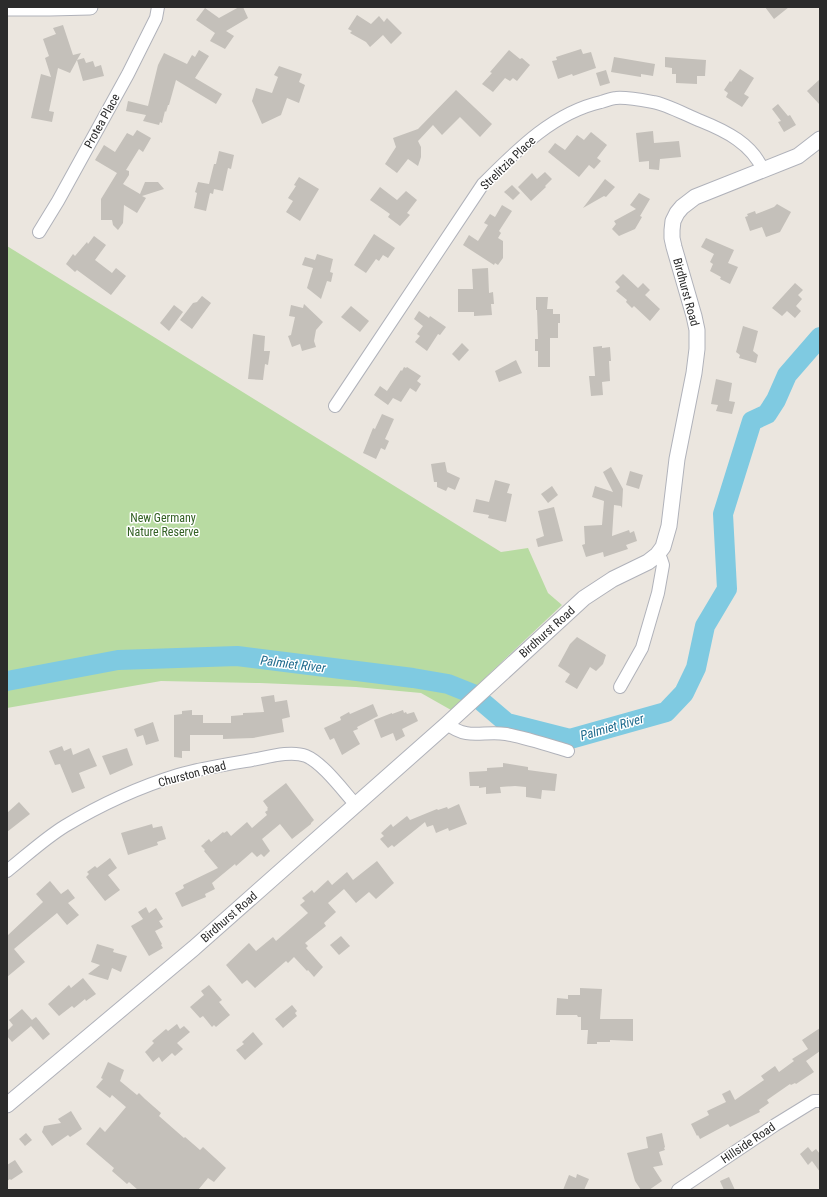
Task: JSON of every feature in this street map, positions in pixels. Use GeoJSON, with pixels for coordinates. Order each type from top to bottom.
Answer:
{"type":"FeatureCollection","features":[{"type":"Feature","properties":{"kind":"street"},"geometry":{"type":"LineString","coordinates":[[7,8],[90,7]]}},
{"type":"Feature","properties":{"kind":"street","name":"Protea Place"},"geometry":{"type":"LineString","coordinates":[[39,232],[58,201],[128,74],[156,18],[158,7]]}},
{"type":"Feature","properties":{"kind":"street","name":"Strelitzia Place"},"geometry":{"type":"LineString","coordinates":[[335,406],[483,184],[513,155],[561,118],[578,109],[616,98],[654,102],[719,128],[746,144],[760,162],[763,170]]}},
{"type":"Feature","properties":{"kind":"street","name":"Birdhurst Road"},"geometry":{"type":"LineString","coordinates":[[7,1105],[194,948],[452,719],[584,598],[613,579],[648,562],[663,547],[669,526],[677,459],[694,373],[697,348],[697,330],[694,316],[672,238],[673,221],[682,207],[695,197],[798,156],[820,139]]}},
{"type":"Feature","properties":{"kind":"street"},"geometry":{"type":"LineString","coordinates":[[620,687],[642,648],[654,606],[663,565],[662,559],[657,554]]}},
{"type":"Feature","properties":{"kind":"street"},"geometry":{"type":"LineString","coordinates":[[452,719],[460,732],[477,735],[504,734],[568,751]]}},
{"type":"Feature","properties":{"kind":"street","name":"Churston Road"},"geometry":{"type":"LineString","coordinates":[[7,871],[45,840],[87,814],[125,795],[179,775],[224,765],[283,755],[295,754],[306,756],[324,770],[356,805]]}},
{"type":"Feature","properties":{"kind":"street","name":"Hillside Road"},"geometry":{"type":"LineString","coordinates":[[678,1190],[818,1098]]}},
{"type":"Feature","properties":{"kind":"green space","name":"New Germany Nature Reserve"},"geometry":{"type":"Polygon","coordinates":[[[7,246],[501,552],[528,548],[548,593],[562,605],[451,710],[421,693],[356,687],[161,681],[7,708],[7,246]]]}},
{"type":"Feature","properties":{"kind":"building"},"geometry":{"type":"Polygon","coordinates":[[[239,7],[243,7],[248,18],[226,31],[234,36],[225,49],[210,41],[215,33],[196,20],[205,8],[219,18],[239,7]]]}},
{"type":"Feature","properties":{"kind":"building"},"geometry":{"type":"Polygon","coordinates":[[[765,7],[789,7],[774,19],[765,7]]]}},
{"type":"Feature","properties":{"kind":"building"},"geometry":{"type":"Polygon","coordinates":[[[357,15],[371,24],[379,16],[384,22],[387,18],[402,33],[391,44],[383,35],[370,47],[366,42],[350,33],[352,31],[348,29],[357,15]]]}},
{"type":"Feature","properties":{"kind":"building"},"geometry":{"type":"Polygon","coordinates":[[[63,25],[73,55],[81,53],[70,73],[58,68],[49,111],[54,112],[52,122],[31,118],[41,74],[51,77],[45,58],[49,56],[43,39],[56,34],[53,28],[63,25]]]}},
{"type":"Feature","properties":{"kind":"building"},"geometry":{"type":"Polygon","coordinates":[[[581,49],[583,54],[591,52],[596,68],[573,76],[572,74],[558,79],[552,61],[557,60],[556,57],[581,49]]]}},
{"type":"Feature","properties":{"kind":"building"},"geometry":{"type":"Polygon","coordinates":[[[199,50],[209,56],[195,78],[222,94],[216,104],[176,80],[169,105],[166,112],[165,111],[162,123],[160,122],[159,125],[143,121],[146,115],[126,111],[128,101],[148,106],[158,65],[164,53],[187,64],[192,55],[195,57],[199,50]]]}},
{"type":"Feature","properties":{"kind":"building"},"geometry":{"type":"Polygon","coordinates":[[[509,50],[530,65],[517,81],[513,78],[510,81],[505,78],[493,92],[482,84],[509,50]]]}},
{"type":"Feature","properties":{"kind":"building"},"geometry":{"type":"Polygon","coordinates":[[[614,57],[655,64],[653,76],[641,74],[641,77],[611,72],[614,57]]]}},
{"type":"Feature","properties":{"kind":"building"},"geometry":{"type":"Polygon","coordinates":[[[665,57],[706,60],[705,76],[697,76],[697,84],[676,83],[676,74],[672,74],[672,68],[665,67],[665,57]]]}},
{"type":"Feature","properties":{"kind":"building"},"geometry":{"type":"Polygon","coordinates":[[[84,58],[86,63],[93,61],[95,67],[101,65],[104,76],[83,81],[77,60],[84,58]]]}},
{"type":"Feature","properties":{"kind":"building"},"geometry":{"type":"Polygon","coordinates":[[[279,66],[302,74],[299,82],[305,85],[299,103],[287,98],[281,115],[262,124],[252,101],[256,88],[272,93],[278,77],[274,75],[279,66]]]}},
{"type":"Feature","properties":{"kind":"building"},"geometry":{"type":"Polygon","coordinates":[[[740,69],[754,78],[744,94],[749,97],[742,107],[726,97],[728,93],[724,90],[740,69]]]}},
{"type":"Feature","properties":{"kind":"building"},"geometry":{"type":"Polygon","coordinates":[[[606,70],[610,83],[600,86],[596,73],[606,70]]]}},
{"type":"Feature","properties":{"kind":"building"},"geometry":{"type":"Polygon","coordinates":[[[820,79],[820,105],[807,91],[820,79]]]}},
{"type":"Feature","properties":{"kind":"building"},"geometry":{"type":"Polygon","coordinates":[[[456,90],[492,124],[480,137],[460,117],[442,135],[433,125],[418,141],[421,147],[421,157],[418,166],[408,159],[397,173],[385,164],[396,147],[393,138],[418,129],[456,90]]]}},
{"type":"Feature","properties":{"kind":"building"},"geometry":{"type":"Polygon","coordinates":[[[778,104],[788,116],[790,115],[796,125],[784,132],[778,122],[781,121],[772,109],[778,104]]]}},
{"type":"Feature","properties":{"kind":"building"},"geometry":{"type":"Polygon","coordinates":[[[137,130],[151,138],[143,152],[139,149],[126,170],[129,171],[129,175],[123,184],[140,194],[145,182],[158,182],[164,189],[142,196],[146,198],[137,213],[124,205],[123,223],[118,230],[113,225],[112,220],[101,220],[101,199],[117,173],[95,160],[104,145],[115,152],[127,133],[133,136],[137,130]]]}},
{"type":"Feature","properties":{"kind":"building"},"geometry":{"type":"Polygon","coordinates":[[[653,131],[654,143],[679,141],[681,157],[660,159],[659,170],[649,169],[649,161],[639,162],[636,133],[653,131]]]}},
{"type":"Feature","properties":{"kind":"building"},"geometry":{"type":"Polygon","coordinates":[[[591,132],[607,145],[597,158],[601,161],[594,169],[589,165],[579,177],[548,152],[555,143],[565,150],[577,135],[584,140],[591,132]]]}},
{"type":"Feature","properties":{"kind":"building"},"geometry":{"type":"Polygon","coordinates":[[[219,151],[234,155],[231,169],[228,168],[223,191],[214,189],[213,194],[210,193],[206,211],[194,208],[197,193],[195,192],[198,182],[209,184],[219,151]]]}},
{"type":"Feature","properties":{"kind":"building"},"geometry":{"type":"Polygon","coordinates":[[[545,172],[552,179],[531,201],[518,187],[532,173],[537,179],[545,172]]]}},
{"type":"Feature","properties":{"kind":"building"},"geometry":{"type":"Polygon","coordinates":[[[299,177],[319,189],[300,221],[286,212],[293,201],[288,198],[296,186],[294,185],[299,177]]]}},
{"type":"Feature","properties":{"kind":"building"},"geometry":{"type":"Polygon","coordinates":[[[605,179],[615,187],[606,197],[604,196],[583,208],[605,179]]]}},
{"type":"Feature","properties":{"kind":"building"},"geometry":{"type":"Polygon","coordinates":[[[512,185],[520,193],[513,200],[504,192],[512,185]]]}},
{"type":"Feature","properties":{"kind":"building"},"geometry":{"type":"Polygon","coordinates":[[[380,187],[397,200],[406,191],[417,200],[407,213],[410,215],[400,226],[388,217],[390,214],[370,200],[380,187]]]}},
{"type":"Feature","properties":{"kind":"building"},"geometry":{"type":"Polygon","coordinates":[[[639,193],[650,199],[640,216],[642,217],[635,229],[619,236],[612,229],[616,224],[614,221],[636,209],[630,205],[639,193]]]}},
{"type":"Feature","properties":{"kind":"building"},"geometry":{"type":"Polygon","coordinates":[[[777,204],[791,212],[780,232],[766,237],[762,227],[750,231],[745,217],[748,216],[747,214],[755,211],[756,214],[774,207],[777,204]]]}},
{"type":"Feature","properties":{"kind":"building"},"geometry":{"type":"Polygon","coordinates":[[[502,205],[512,211],[499,231],[501,233],[498,238],[503,241],[503,258],[498,265],[495,263],[494,265],[463,245],[469,235],[478,241],[488,225],[484,223],[490,214],[495,217],[502,205]]]}},
{"type":"Feature","properties":{"kind":"building"},"geometry":{"type":"Polygon","coordinates":[[[374,234],[395,248],[388,258],[383,255],[379,261],[376,259],[366,273],[354,265],[374,234]]]}},
{"type":"Feature","properties":{"kind":"building"},"geometry":{"type":"Polygon","coordinates":[[[94,236],[106,245],[95,260],[112,273],[116,268],[126,276],[111,295],[77,270],[75,272],[66,264],[73,254],[75,256],[94,236]]]}},
{"type":"Feature","properties":{"kind":"building"},"geometry":{"type":"Polygon","coordinates":[[[706,238],[734,250],[728,263],[738,267],[730,284],[720,279],[721,277],[710,271],[713,264],[710,262],[714,254],[701,247],[706,238]]]}},
{"type":"Feature","properties":{"kind":"building"},"geometry":{"type":"Polygon","coordinates":[[[317,254],[333,259],[330,272],[333,273],[331,282],[327,281],[321,299],[307,288],[313,268],[302,265],[305,257],[315,260],[317,254]]]}},
{"type":"Feature","properties":{"kind":"building"},"geometry":{"type":"Polygon","coordinates":[[[488,268],[489,293],[493,292],[494,304],[491,304],[492,315],[474,316],[474,312],[458,312],[458,289],[473,289],[472,269],[488,268]]]}},
{"type":"Feature","properties":{"kind":"building"},"geometry":{"type":"Polygon","coordinates":[[[623,274],[638,288],[643,283],[650,290],[645,295],[660,309],[650,321],[634,306],[632,308],[626,302],[627,300],[616,291],[620,287],[615,282],[623,274]]]}},
{"type":"Feature","properties":{"kind":"building"},"geometry":{"type":"Polygon","coordinates":[[[795,283],[803,290],[798,295],[802,299],[796,306],[801,311],[795,318],[787,311],[782,316],[772,308],[795,283]]]}},
{"type":"Feature","properties":{"kind":"building"},"geometry":{"type":"Polygon","coordinates":[[[202,296],[211,303],[192,329],[180,320],[193,303],[197,302],[202,296]]]}},
{"type":"Feature","properties":{"kind":"building"},"geometry":{"type":"Polygon","coordinates":[[[536,297],[548,297],[547,309],[553,309],[553,314],[560,314],[560,323],[558,323],[558,338],[550,338],[550,367],[538,367],[538,351],[535,351],[535,339],[538,339],[536,297]]]}},
{"type":"Feature","properties":{"kind":"building"},"geometry":{"type":"Polygon","coordinates":[[[304,304],[323,322],[316,330],[314,341],[316,347],[302,351],[300,344],[292,347],[288,336],[291,335],[295,317],[289,316],[291,305],[303,308],[304,304]]]}},
{"type":"Feature","properties":{"kind":"building"},"geometry":{"type":"Polygon","coordinates":[[[174,305],[183,312],[169,331],[160,323],[174,305]]]}},
{"type":"Feature","properties":{"kind":"building"},"geometry":{"type":"Polygon","coordinates":[[[351,306],[369,321],[360,332],[341,317],[351,306]]]}},
{"type":"Feature","properties":{"kind":"building"},"geometry":{"type":"Polygon","coordinates":[[[419,311],[429,318],[430,316],[446,327],[440,335],[438,334],[427,351],[415,342],[420,336],[417,334],[423,326],[414,319],[419,311]]]}},
{"type":"Feature","properties":{"kind":"building"},"geometry":{"type":"Polygon","coordinates":[[[743,326],[758,331],[753,351],[758,355],[756,363],[739,358],[740,355],[736,352],[743,326]]]}},
{"type":"Feature","properties":{"kind":"building"},"geometry":{"type":"Polygon","coordinates":[[[253,334],[265,336],[264,351],[270,351],[268,365],[265,364],[263,380],[248,379],[253,334]]]}},
{"type":"Feature","properties":{"kind":"building"},"geometry":{"type":"Polygon","coordinates":[[[462,343],[469,350],[459,361],[452,354],[462,343]]]}},
{"type":"Feature","properties":{"kind":"building"},"geometry":{"type":"Polygon","coordinates":[[[602,346],[602,348],[610,347],[610,381],[602,382],[603,395],[591,396],[589,376],[595,376],[593,347],[602,346]]]}},
{"type":"Feature","properties":{"kind":"building"},"geometry":{"type":"Polygon","coordinates":[[[516,360],[522,373],[499,382],[495,371],[516,360]]]}},
{"type":"Feature","properties":{"kind":"building"},"geometry":{"type":"Polygon","coordinates":[[[404,367],[407,367],[421,376],[417,381],[421,384],[416,392],[410,388],[401,402],[393,398],[388,405],[374,395],[380,386],[387,391],[404,367]]]}},
{"type":"Feature","properties":{"kind":"building"},"geometry":{"type":"Polygon","coordinates":[[[716,379],[732,383],[729,401],[735,402],[732,414],[716,411],[718,405],[711,404],[716,379]]]}},
{"type":"Feature","properties":{"kind":"building"},"geometry":{"type":"Polygon","coordinates":[[[382,414],[394,419],[385,439],[389,441],[385,450],[381,448],[376,459],[363,453],[373,428],[375,429],[382,414]]]}},
{"type":"Feature","properties":{"kind":"building"},"geometry":{"type":"Polygon","coordinates":[[[445,462],[447,472],[460,478],[455,490],[448,487],[446,491],[437,487],[437,482],[434,482],[431,464],[445,462]]]}},
{"type":"Feature","properties":{"kind":"building"},"geometry":{"type":"Polygon","coordinates":[[[611,467],[623,489],[622,508],[621,506],[614,505],[612,536],[629,530],[630,533],[634,531],[637,541],[626,545],[628,549],[604,557],[603,552],[586,557],[582,545],[585,544],[584,526],[602,525],[604,501],[592,497],[595,486],[613,492],[603,472],[611,467]]]}},
{"type":"Feature","properties":{"kind":"building"},"geometry":{"type":"Polygon","coordinates":[[[630,471],[643,475],[639,489],[626,485],[630,471]]]}},
{"type":"Feature","properties":{"kind":"building"},"geometry":{"type":"Polygon","coordinates":[[[495,480],[510,484],[507,493],[512,494],[506,522],[488,518],[489,515],[473,512],[476,499],[489,502],[495,480]]]}},
{"type":"Feature","properties":{"kind":"building"},"geometry":{"type":"Polygon","coordinates":[[[552,486],[558,495],[548,503],[541,494],[552,486]]]}},
{"type":"Feature","properties":{"kind":"building"},"geometry":{"type":"Polygon","coordinates":[[[554,507],[563,541],[538,547],[536,539],[544,536],[538,511],[554,507]]]}},
{"type":"Feature","properties":{"kind":"building"},"geometry":{"type":"Polygon","coordinates":[[[577,637],[606,655],[603,664],[596,671],[590,667],[577,689],[565,682],[570,674],[558,666],[570,644],[577,637]]]}},
{"type":"Feature","properties":{"kind":"building"},"geometry":{"type":"Polygon","coordinates":[[[274,695],[275,702],[287,700],[290,717],[282,719],[284,732],[253,738],[223,739],[223,735],[190,735],[190,751],[182,751],[182,758],[174,757],[174,715],[182,714],[182,711],[192,710],[192,715],[203,715],[203,723],[231,723],[231,716],[243,715],[243,713],[264,712],[261,697],[274,695]]]}},
{"type":"Feature","properties":{"kind":"building"},"geometry":{"type":"Polygon","coordinates":[[[373,704],[378,716],[357,727],[358,729],[353,731],[360,744],[342,755],[334,738],[330,740],[324,728],[341,720],[340,717],[349,712],[350,714],[373,704]]]}},
{"type":"Feature","properties":{"kind":"building"},"geometry":{"type":"Polygon","coordinates":[[[403,710],[404,713],[406,712],[407,714],[414,712],[418,721],[402,729],[405,736],[396,741],[393,733],[381,738],[374,720],[403,710]]]}},
{"type":"Feature","properties":{"kind":"building"},"geometry":{"type":"Polygon","coordinates":[[[153,722],[159,741],[146,745],[143,735],[137,737],[134,729],[153,722]]]}},
{"type":"Feature","properties":{"kind":"building"},"geometry":{"type":"Polygon","coordinates":[[[62,746],[64,751],[71,748],[73,755],[89,748],[97,766],[79,773],[85,788],[72,793],[60,764],[55,765],[49,751],[62,746]]]}},
{"type":"Feature","properties":{"kind":"building"},"geometry":{"type":"Polygon","coordinates":[[[127,748],[133,765],[110,775],[102,756],[127,748]]]}},
{"type":"Feature","properties":{"kind":"building"},"geometry":{"type":"Polygon","coordinates":[[[503,763],[528,767],[528,770],[557,774],[555,791],[542,790],[541,799],[526,797],[526,787],[500,787],[501,793],[486,794],[486,787],[479,788],[479,786],[470,786],[469,772],[487,771],[487,768],[503,767],[503,763]]]}},
{"type":"Feature","properties":{"kind":"building"},"geometry":{"type":"Polygon","coordinates":[[[286,783],[314,820],[311,824],[292,839],[280,824],[262,839],[270,851],[264,857],[261,854],[257,857],[252,852],[236,866],[235,864],[212,883],[215,889],[205,894],[206,897],[182,907],[175,893],[184,888],[183,885],[218,868],[201,846],[209,839],[211,842],[223,832],[224,833],[227,831],[231,836],[247,822],[252,828],[267,815],[265,812],[268,808],[263,801],[286,783]]]}},
{"type":"Feature","properties":{"kind":"building"},"geometry":{"type":"Polygon","coordinates":[[[19,802],[30,814],[7,832],[7,813],[19,802]]]}},
{"type":"Feature","properties":{"kind":"building"},"geometry":{"type":"Polygon","coordinates":[[[459,804],[467,824],[449,831],[448,828],[436,833],[433,825],[427,827],[425,822],[394,847],[392,845],[388,848],[380,839],[384,836],[381,833],[391,824],[393,827],[407,816],[410,820],[437,809],[447,807],[448,809],[459,804]]]}},
{"type":"Feature","properties":{"kind":"building"},"geometry":{"type":"Polygon","coordinates":[[[152,824],[153,828],[162,826],[166,839],[157,842],[158,845],[128,855],[121,833],[152,824]]]}},
{"type":"Feature","properties":{"kind":"building"},"geometry":{"type":"Polygon","coordinates":[[[110,858],[117,868],[108,875],[120,890],[105,901],[86,877],[89,874],[87,872],[95,866],[97,868],[110,858]]]}},
{"type":"Feature","properties":{"kind":"building"},"geometry":{"type":"Polygon","coordinates":[[[377,861],[394,883],[376,899],[369,892],[356,903],[344,889],[328,903],[336,912],[324,923],[326,926],[305,943],[308,946],[306,948],[323,967],[314,977],[294,957],[288,963],[286,961],[255,988],[247,980],[242,984],[226,965],[249,943],[256,951],[273,937],[276,941],[308,913],[300,905],[305,901],[302,898],[312,890],[314,893],[328,880],[332,885],[347,872],[353,880],[377,861]]]}},
{"type":"Feature","properties":{"kind":"building"},"geometry":{"type":"Polygon","coordinates":[[[50,881],[61,894],[68,889],[75,898],[68,903],[79,915],[67,925],[57,913],[14,949],[25,962],[7,977],[7,936],[43,902],[36,894],[50,881]]]}},
{"type":"Feature","properties":{"kind":"building"},"geometry":{"type":"Polygon","coordinates":[[[146,907],[149,913],[156,908],[163,919],[159,921],[163,927],[155,931],[163,948],[149,956],[131,926],[143,919],[138,912],[146,907]]]}},
{"type":"Feature","properties":{"kind":"building"},"geometry":{"type":"Polygon","coordinates":[[[341,936],[350,946],[339,955],[330,945],[341,936]]]}},
{"type":"Feature","properties":{"kind":"building"},"geometry":{"type":"Polygon","coordinates":[[[97,944],[114,949],[113,952],[127,956],[121,972],[112,968],[108,980],[88,974],[100,965],[91,962],[97,944]]]}},
{"type":"Feature","properties":{"kind":"building"},"geometry":{"type":"Polygon","coordinates":[[[83,978],[96,994],[86,1001],[85,999],[74,1008],[72,1006],[59,1016],[48,1004],[69,985],[71,988],[83,978]]]}},
{"type":"Feature","properties":{"kind":"building"},"geometry":{"type":"Polygon","coordinates":[[[209,985],[222,1000],[219,1002],[230,1015],[216,1027],[214,1025],[212,1027],[203,1016],[200,1018],[190,1007],[204,995],[201,991],[209,985]]]}},
{"type":"Feature","properties":{"kind":"building"},"geometry":{"type":"Polygon","coordinates":[[[580,988],[602,989],[600,1019],[633,1019],[633,1041],[610,1040],[610,1042],[587,1044],[588,1030],[581,1030],[581,1017],[578,1017],[577,1015],[556,1015],[557,998],[568,999],[568,995],[580,995],[580,988]]]}},
{"type":"Feature","properties":{"kind":"building"},"geometry":{"type":"Polygon","coordinates":[[[292,1005],[297,1011],[295,1013],[297,1016],[283,1028],[275,1019],[292,1005]]]}},
{"type":"Feature","properties":{"kind":"building"},"geometry":{"type":"Polygon","coordinates":[[[22,1009],[32,1020],[36,1017],[50,1034],[43,1040],[31,1026],[12,1042],[7,1036],[7,1031],[13,1025],[9,1020],[22,1009]]]}},
{"type":"Feature","properties":{"kind":"building"},"geometry":{"type":"Polygon","coordinates":[[[177,1024],[180,1029],[184,1026],[190,1032],[177,1043],[183,1049],[175,1056],[172,1053],[162,1062],[159,1057],[153,1062],[145,1052],[154,1043],[152,1041],[166,1029],[168,1031],[177,1024]]]}},
{"type":"Feature","properties":{"kind":"building"},"geometry":{"type":"Polygon","coordinates":[[[820,1028],[820,1051],[806,1061],[814,1072],[796,1084],[790,1084],[767,1100],[769,1103],[759,1110],[760,1112],[730,1127],[728,1124],[700,1139],[698,1135],[697,1136],[691,1124],[709,1115],[707,1111],[726,1102],[722,1094],[730,1090],[735,1100],[764,1080],[761,1076],[775,1066],[779,1072],[794,1061],[792,1059],[808,1049],[802,1040],[820,1028]]]}},
{"type":"Feature","properties":{"kind":"building"},"geometry":{"type":"Polygon","coordinates":[[[253,1032],[263,1044],[245,1060],[236,1050],[244,1044],[242,1042],[253,1032]]]}},
{"type":"Feature","properties":{"kind":"building"},"geometry":{"type":"Polygon","coordinates":[[[108,1062],[124,1070],[120,1081],[137,1095],[139,1093],[161,1113],[159,1116],[184,1138],[185,1137],[200,1150],[203,1147],[226,1168],[214,1182],[208,1178],[198,1190],[138,1190],[129,1182],[127,1184],[112,1171],[114,1168],[86,1144],[100,1127],[105,1132],[126,1107],[112,1095],[110,1098],[96,1087],[103,1079],[101,1078],[108,1062]]]}},
{"type":"Feature","properties":{"kind":"building"},"geometry":{"type":"Polygon","coordinates":[[[71,1111],[82,1129],[70,1137],[68,1135],[52,1146],[42,1132],[44,1126],[61,1123],[58,1119],[71,1111]]]}},
{"type":"Feature","properties":{"kind":"building"},"geometry":{"type":"Polygon","coordinates":[[[26,1133],[32,1140],[25,1146],[19,1139],[26,1133]]]}},
{"type":"Feature","properties":{"kind":"building"},"geometry":{"type":"Polygon","coordinates":[[[662,1133],[665,1150],[659,1152],[663,1165],[653,1167],[662,1181],[649,1190],[641,1190],[635,1181],[627,1153],[648,1148],[646,1137],[662,1133]]]}},
{"type":"Feature","properties":{"kind":"building"},"geometry":{"type":"Polygon","coordinates":[[[808,1147],[812,1152],[816,1149],[820,1154],[820,1172],[812,1161],[808,1165],[800,1154],[808,1147]]]}},
{"type":"Feature","properties":{"kind":"building"},"geometry":{"type":"Polygon","coordinates":[[[15,1160],[23,1172],[7,1181],[7,1165],[15,1160]]]}},
{"type":"Feature","properties":{"kind":"building"},"geometry":{"type":"Polygon","coordinates":[[[577,1174],[589,1179],[584,1190],[563,1190],[569,1175],[576,1178],[577,1174]]]}},
{"type":"Feature","properties":{"kind":"building"},"geometry":{"type":"Polygon","coordinates":[[[729,1177],[735,1190],[724,1190],[720,1181],[729,1177]]]}},
{"type":"Feature","properties":{"kind":"waterway","name":"Palmiet River"},"geometry":{"type":"LineString","coordinates":[[7,681],[118,660],[237,656],[413,678],[448,684],[473,694],[507,723],[570,739],[666,712],[684,693],[696,668],[705,626],[727,589],[723,514],[752,421],[767,414],[776,400],[787,375],[820,337]]}}]}
